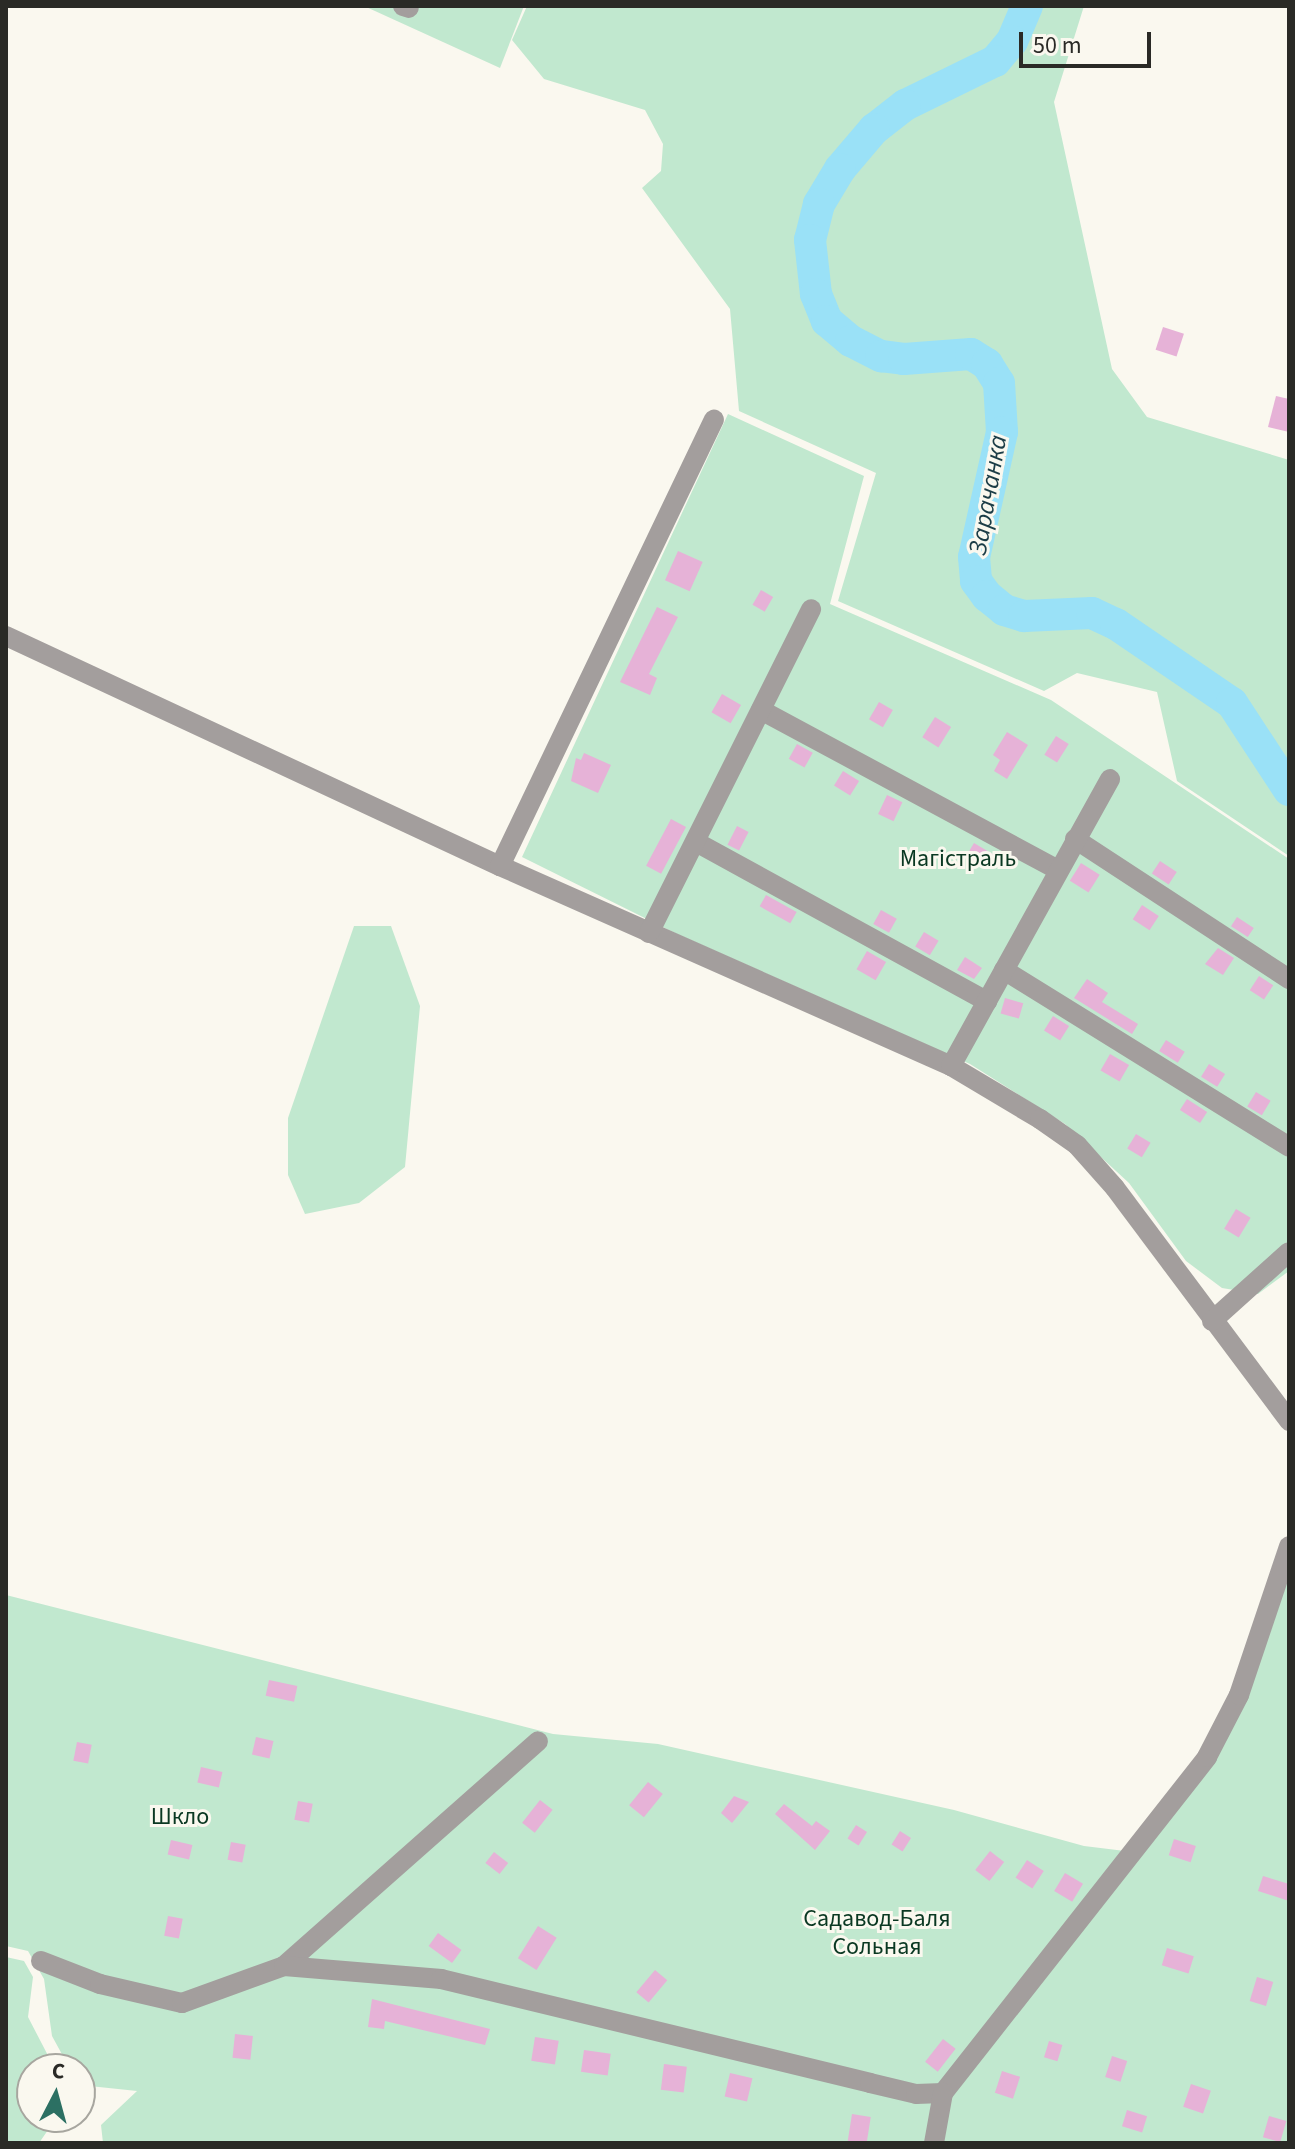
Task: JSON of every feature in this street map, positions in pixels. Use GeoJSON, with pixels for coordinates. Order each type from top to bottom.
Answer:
{"type":"FeatureCollection","features":[{"type":"Feature","properties":{"kind":"street"},"geometry":{"type":"LineString","coordinates":[[500,866],[714,420]]}},
{"type":"Feature","properties":{"kind":"street"},"geometry":{"type":"LineString","coordinates":[[649,933],[811,609]]}},
{"type":"Feature","properties":{"kind":"street"},"geometry":{"type":"LineString","coordinates":[[6,636],[500,866],[951,1066],[1077,1145],[1115,1188],[1289,1421]]}},
{"type":"Feature","properties":{"kind":"street"},"geometry":{"type":"LineString","coordinates":[[761,710],[1058,870]]}},
{"type":"Feature","properties":{"kind":"street"},"geometry":{"type":"LineString","coordinates":[[951,1066],[1110,779]]}},
{"type":"Feature","properties":{"kind":"street"},"geometry":{"type":"LineString","coordinates":[[1075,839],[1289,979]]}},
{"type":"Feature","properties":{"kind":"street"},"geometry":{"type":"LineString","coordinates":[[696,842],[987,1001]]}},
{"type":"Feature","properties":{"kind":"street"},"geometry":{"type":"LineString","coordinates":[[1004,970],[1289,1147]]}},
{"type":"Feature","properties":{"kind":"street"},"geometry":{"type":"LineString","coordinates":[[1212,1321],[1289,1252]]}},
{"type":"Feature","properties":{"kind":"street"},"geometry":{"type":"LineString","coordinates":[[934,2143],[943,2093],[1207,1757],[1239,1695],[1289,1546]]}},
{"type":"Feature","properties":{"kind":"street"},"geometry":{"type":"LineString","coordinates":[[41,1961],[100,1984],[182,2003],[284,1966],[538,1741]]}},
{"type":"Feature","properties":{"kind":"street"},"geometry":{"type":"LineString","coordinates":[[284,1966],[441,1979],[885,2087],[943,2093]]}},
{"type":"Feature","properties":{"kind":"green space"},"geometry":{"type":"Polygon","coordinates":[[[364,6],[524,6],[500,68],[364,6]]]}},
{"type":"Feature","properties":{"kind":"green space"},"geometry":{"type":"Polygon","coordinates":[[[527,6],[1084,6],[1054,102],[1112,369],[1147,417],[1289,460],[1289,856],[1177,781],[1157,692],[1077,673],[1044,691],[838,601],[876,473],[739,411],[730,309],[642,188],[661,171],[663,144],[645,110],[544,79],[512,40],[527,6]]]}},
{"type":"Feature","properties":{"kind":"green space","name":"Магістраль"},"geometry":{"type":"Polygon","coordinates":[[[728,414],[864,476],[830,604],[1051,700],[1289,859],[1289,1271],[1258,1294],[1222,1288],[1186,1261],[1129,1183],[1065,1124],[970,1064],[677,934],[522,857],[728,414]]]}},
{"type":"Feature","properties":{"kind":"green space"},"geometry":{"type":"Polygon","coordinates":[[[354,926],[391,926],[420,1006],[405,1167],[359,1203],[305,1214],[288,1175],[288,1118],[354,926]]]}},
{"type":"Feature","properties":{"kind":"green space"},"geometry":{"type":"Polygon","coordinates":[[[1289,1576],[1289,2143],[103,2143],[101,2125],[137,2091],[96,2087],[96,2053],[61,2053],[52,2036],[44,1979],[28,1951],[6,1946],[6,1595],[553,1734],[658,1744],[954,1810],[1084,1846],[1125,1851],[1249,1688],[1289,1576]]]}},
{"type":"Feature","properties":{"kind":"green space"},"geometry":{"type":"Polygon","coordinates":[[[6,1957],[24,1961],[33,1977],[28,2017],[47,2053],[16,2053],[16,2133],[46,2133],[39,2143],[6,2143],[6,1957]]]}},
{"type":"Feature","properties":{"kind":"building"},"geometry":{"type":"Polygon","coordinates":[[[1163,327],[1184,334],[1177,357],[1156,350],[1163,327]]]}},
{"type":"Feature","properties":{"kind":"building"},"geometry":{"type":"Polygon","coordinates":[[[1276,396],[1289,399],[1289,432],[1268,427],[1276,396]]]}},
{"type":"Feature","properties":{"kind":"building"},"geometry":{"type":"Polygon","coordinates":[[[678,551],[703,562],[690,591],[665,580],[678,551]]]}},
{"type":"Feature","properties":{"kind":"building"},"geometry":{"type":"Polygon","coordinates":[[[761,590],[773,597],[765,612],[752,605],[761,590]]]}},
{"type":"Feature","properties":{"kind":"building"},"geometry":{"type":"Polygon","coordinates":[[[657,607],[678,617],[649,674],[657,678],[650,695],[620,682],[657,607]]]}},
{"type":"Feature","properties":{"kind":"building"},"geometry":{"type":"Polygon","coordinates":[[[722,694],[741,705],[731,723],[712,712],[722,694]]]}},
{"type":"Feature","properties":{"kind":"building"},"geometry":{"type":"Polygon","coordinates":[[[879,702],[893,710],[883,727],[869,719],[879,702]]]}},
{"type":"Feature","properties":{"kind":"building"},"geometry":{"type":"Polygon","coordinates":[[[935,717],[951,727],[938,747],[922,737],[935,717]]]}},
{"type":"Feature","properties":{"kind":"building"},"geometry":{"type":"Polygon","coordinates":[[[1007,732],[1028,745],[1007,779],[994,771],[1000,760],[993,755],[1007,732]]]}},
{"type":"Feature","properties":{"kind":"building"},"geometry":{"type":"Polygon","coordinates":[[[1056,736],[1069,744],[1057,763],[1044,755],[1056,736]]]}},
{"type":"Feature","properties":{"kind":"building"},"geometry":{"type":"Polygon","coordinates":[[[797,744],[813,753],[805,768],[789,759],[797,744]]]}},
{"type":"Feature","properties":{"kind":"building"},"geometry":{"type":"Polygon","coordinates":[[[584,753],[611,765],[598,793],[571,781],[576,758],[581,760],[584,753]]]}},
{"type":"Feature","properties":{"kind":"building"},"geometry":{"type":"Polygon","coordinates":[[[843,771],[859,781],[850,795],[834,785],[843,771]]]}},
{"type":"Feature","properties":{"kind":"building"},"geometry":{"type":"Polygon","coordinates":[[[887,795],[902,802],[894,821],[878,814],[887,795]]]}},
{"type":"Feature","properties":{"kind":"building"},"geometry":{"type":"Polygon","coordinates":[[[671,819],[686,827],[661,874],[646,866],[671,819]]]}},
{"type":"Feature","properties":{"kind":"building"},"geometry":{"type":"Polygon","coordinates":[[[737,826],[749,832],[739,851],[727,845],[737,826]]]}},
{"type":"Feature","properties":{"kind":"building"},"geometry":{"type":"Polygon","coordinates":[[[974,843],[994,855],[985,869],[965,858],[974,843]]]}},
{"type":"Feature","properties":{"kind":"building"},"geometry":{"type":"Polygon","coordinates":[[[1160,861],[1177,872],[1169,884],[1152,874],[1160,861]]]}},
{"type":"Feature","properties":{"kind":"building"},"geometry":{"type":"Polygon","coordinates":[[[1081,863],[1100,875],[1089,892],[1070,881],[1081,863]]]}},
{"type":"Feature","properties":{"kind":"building"},"geometry":{"type":"Polygon","coordinates":[[[766,895],[797,912],[790,923],[760,906],[766,895]]]}},
{"type":"Feature","properties":{"kind":"building"},"geometry":{"type":"Polygon","coordinates":[[[1142,905],[1159,916],[1150,930],[1133,919],[1142,905]]]}},
{"type":"Feature","properties":{"kind":"building"},"geometry":{"type":"Polygon","coordinates":[[[881,910],[897,919],[889,933],[873,924],[881,910]]]}},
{"type":"Feature","properties":{"kind":"building"},"geometry":{"type":"Polygon","coordinates":[[[1237,917],[1254,928],[1248,937],[1231,926],[1237,917]]]}},
{"type":"Feature","properties":{"kind":"building"},"geometry":{"type":"Polygon","coordinates":[[[924,932],[939,941],[930,955],[915,947],[924,932]]]}},
{"type":"Feature","properties":{"kind":"building"},"geometry":{"type":"Polygon","coordinates":[[[1218,948],[1234,958],[1223,975],[1205,964],[1218,948]]]}},
{"type":"Feature","properties":{"kind":"building"},"geometry":{"type":"Polygon","coordinates":[[[867,951],[886,962],[876,980],[856,969],[867,951]]]}},
{"type":"Feature","properties":{"kind":"building"},"geometry":{"type":"Polygon","coordinates":[[[965,957],[982,968],[974,979],[957,970],[965,957]]]}},
{"type":"Feature","properties":{"kind":"building"},"geometry":{"type":"Polygon","coordinates":[[[1259,976],[1273,985],[1264,1000],[1250,990],[1259,976]]]}},
{"type":"Feature","properties":{"kind":"building"},"geometry":{"type":"Polygon","coordinates":[[[1087,979],[1108,993],[1102,1002],[1138,1024],[1132,1034],[1074,998],[1087,979]]]}},
{"type":"Feature","properties":{"kind":"building"},"geometry":{"type":"Polygon","coordinates":[[[1005,998],[1023,1003],[1019,1019],[1001,1013],[1005,998]]]}},
{"type":"Feature","properties":{"kind":"building"},"geometry":{"type":"Polygon","coordinates":[[[1053,1016],[1069,1026],[1060,1040],[1044,1030],[1053,1016]]]}},
{"type":"Feature","properties":{"kind":"building"},"geometry":{"type":"Polygon","coordinates":[[[1166,1040],[1185,1052],[1178,1063],[1159,1051],[1166,1040]]]}},
{"type":"Feature","properties":{"kind":"building"},"geometry":{"type":"Polygon","coordinates":[[[1110,1054],[1129,1065],[1120,1081],[1100,1070],[1110,1054]]]}},
{"type":"Feature","properties":{"kind":"building"},"geometry":{"type":"Polygon","coordinates":[[[1209,1064],[1225,1074],[1217,1087],[1201,1077],[1209,1064]]]}},
{"type":"Feature","properties":{"kind":"building"},"geometry":{"type":"Polygon","coordinates":[[[1256,1092],[1271,1101],[1262,1115],[1247,1107],[1256,1092]]]}},
{"type":"Feature","properties":{"kind":"building"},"geometry":{"type":"Polygon","coordinates":[[[1187,1099],[1207,1112],[1200,1123],[1180,1110],[1187,1099]]]}},
{"type":"Feature","properties":{"kind":"building"},"geometry":{"type":"Polygon","coordinates":[[[1136,1134],[1151,1143],[1142,1157],[1127,1149],[1136,1134]]]}},
{"type":"Feature","properties":{"kind":"building"},"geometry":{"type":"Polygon","coordinates":[[[1236,1209],[1251,1218],[1239,1237],[1224,1229],[1236,1209]]]}},
{"type":"Feature","properties":{"kind":"building"},"geometry":{"type":"Polygon","coordinates":[[[269,1680],[297,1686],[294,1702],[266,1696],[269,1680]]]}},
{"type":"Feature","properties":{"kind":"building"},"geometry":{"type":"Polygon","coordinates":[[[256,1737],[274,1741],[269,1759],[252,1755],[256,1737]]]}},
{"type":"Feature","properties":{"kind":"building"},"geometry":{"type":"Polygon","coordinates":[[[77,1742],[92,1745],[88,1764],[73,1761],[77,1742]]]}},
{"type":"Feature","properties":{"kind":"building"},"geometry":{"type":"Polygon","coordinates":[[[201,1767],[222,1772],[219,1788],[197,1783],[201,1767]]]}},
{"type":"Feature","properties":{"kind":"building"},"geometry":{"type":"Polygon","coordinates":[[[648,1782],[663,1794],[644,1817],[629,1805],[648,1782]]]}},
{"type":"Feature","properties":{"kind":"building"},"geometry":{"type":"Polygon","coordinates":[[[734,1796],[749,1802],[732,1823],[721,1813],[734,1796]]]}},
{"type":"Feature","properties":{"kind":"building"},"geometry":{"type":"Polygon","coordinates":[[[540,1800],[553,1810],[535,1833],[522,1823],[540,1800]]]}},
{"type":"Feature","properties":{"kind":"building"},"geometry":{"type":"Polygon","coordinates":[[[298,1801],[313,1804],[309,1823],[294,1820],[298,1801]]]}},
{"type":"Feature","properties":{"kind":"building"},"geometry":{"type":"Polygon","coordinates":[[[784,1804],[812,1826],[816,1821],[830,1831],[815,1850],[775,1814],[784,1804]]]}},
{"type":"Feature","properties":{"kind":"building"},"geometry":{"type":"Polygon","coordinates":[[[856,1825],[867,1832],[859,1845],[848,1839],[856,1825]]]}},
{"type":"Feature","properties":{"kind":"building"},"geometry":{"type":"Polygon","coordinates":[[[900,1831],[911,1838],[903,1851],[892,1845],[900,1831]]]}},
{"type":"Feature","properties":{"kind":"building"},"geometry":{"type":"Polygon","coordinates":[[[1174,1839],[1196,1846],[1191,1862],[1169,1855],[1174,1839]]]}},
{"type":"Feature","properties":{"kind":"building"},"geometry":{"type":"Polygon","coordinates":[[[171,1840],[192,1845],[189,1860],[168,1855],[171,1840]]]}},
{"type":"Feature","properties":{"kind":"building"},"geometry":{"type":"Polygon","coordinates":[[[231,1842],[246,1845],[242,1863],[228,1860],[231,1842]]]}},
{"type":"Feature","properties":{"kind":"building"},"geometry":{"type":"Polygon","coordinates":[[[990,1851],[1004,1862],[989,1881],[975,1870],[990,1851]]]}},
{"type":"Feature","properties":{"kind":"building"},"geometry":{"type":"Polygon","coordinates":[[[494,1852],[508,1863],[500,1874],[485,1863],[494,1852]]]}},
{"type":"Feature","properties":{"kind":"building"},"geometry":{"type":"Polygon","coordinates":[[[1027,1860],[1044,1871],[1032,1889],[1016,1878],[1027,1860]]]}},
{"type":"Feature","properties":{"kind":"building"},"geometry":{"type":"Polygon","coordinates":[[[1065,1873],[1083,1884],[1072,1902],[1054,1891],[1065,1873]]]}},
{"type":"Feature","properties":{"kind":"building"},"geometry":{"type":"Polygon","coordinates":[[[1263,1876],[1289,1884],[1289,1901],[1258,1891],[1263,1876]]]}},
{"type":"Feature","properties":{"kind":"building"},"geometry":{"type":"Polygon","coordinates":[[[168,1916],[183,1919],[179,1938],[164,1936],[168,1916]]]}},
{"type":"Feature","properties":{"kind":"building"},"geometry":{"type":"Polygon","coordinates":[[[538,1926],[557,1938],[537,1970],[518,1958],[538,1926]]]}},
{"type":"Feature","properties":{"kind":"building"},"geometry":{"type":"Polygon","coordinates":[[[438,1933],[461,1950],[452,1963],[429,1946],[438,1933]]]}},
{"type":"Feature","properties":{"kind":"building"},"geometry":{"type":"Polygon","coordinates":[[[1167,1948],[1194,1956],[1189,1973],[1162,1965],[1167,1948]]]}},
{"type":"Feature","properties":{"kind":"building"},"geometry":{"type":"Polygon","coordinates":[[[655,1970],[667,1980],[649,2002],[636,1992],[655,1970]]]}},
{"type":"Feature","properties":{"kind":"building"},"geometry":{"type":"Polygon","coordinates":[[[1257,1977],[1273,1982],[1266,2006],[1250,2001],[1257,1977]]]}},
{"type":"Feature","properties":{"kind":"building"},"geometry":{"type":"Polygon","coordinates":[[[372,1999],[490,2029],[485,2045],[385,2021],[384,2029],[368,2027],[372,1999]]]}},
{"type":"Feature","properties":{"kind":"building"},"geometry":{"type":"Polygon","coordinates":[[[235,2034],[253,2036],[250,2060],[232,2058],[235,2034]]]}},
{"type":"Feature","properties":{"kind":"building"},"geometry":{"type":"Polygon","coordinates":[[[535,2037],[559,2041],[555,2064],[531,2061],[535,2037]]]}},
{"type":"Feature","properties":{"kind":"building"},"geometry":{"type":"Polygon","coordinates":[[[943,2039],[956,2049],[938,2072],[925,2062],[943,2039]]]}},
{"type":"Feature","properties":{"kind":"building"},"geometry":{"type":"Polygon","coordinates":[[[1049,2041],[1062,2045],[1057,2061],[1044,2057],[1049,2041]]]}},
{"type":"Feature","properties":{"kind":"building"},"geometry":{"type":"Polygon","coordinates":[[[584,2050],[611,2054],[608,2076],[581,2072],[584,2050]]]}},
{"type":"Feature","properties":{"kind":"building"},"geometry":{"type":"Polygon","coordinates":[[[1112,2056],[1127,2061],[1120,2082],[1105,2077],[1112,2056]]]}},
{"type":"Feature","properties":{"kind":"building"},"geometry":{"type":"Polygon","coordinates":[[[664,2064],[687,2067],[684,2093],[661,2090],[664,2064]]]}},
{"type":"Feature","properties":{"kind":"building"},"geometry":{"type":"Polygon","coordinates":[[[1002,2071],[1020,2077],[1013,2099],[995,2093],[1002,2071]]]}},
{"type":"Feature","properties":{"kind":"building"},"geometry":{"type":"Polygon","coordinates":[[[730,2073],[752,2078],[747,2102],[725,2096],[730,2073]]]}},
{"type":"Feature","properties":{"kind":"building"},"geometry":{"type":"Polygon","coordinates":[[[1191,2084],[1211,2091],[1203,2114],[1183,2107],[1191,2084]]]}},
{"type":"Feature","properties":{"kind":"building"},"geometry":{"type":"Polygon","coordinates":[[[1127,2110],[1147,2116],[1142,2132],[1122,2126],[1127,2110]]]}},
{"type":"Feature","properties":{"kind":"building"},"geometry":{"type":"Polygon","coordinates":[[[852,2114],[871,2117],[867,2143],[848,2141],[852,2114]]]}},
{"type":"Feature","properties":{"kind":"building"},"geometry":{"type":"Polygon","coordinates":[[[1269,2116],[1286,2121],[1280,2142],[1263,2137],[1269,2116]]]}},
{"type":"Feature","properties":{"kind":"waterway","name":"Зарачанка"},"geometry":{"type":"LineString","coordinates":[[1027,6],[1012,41],[995,61],[905,105],[874,129],[840,169],[819,204],[810,240],[816,294],[827,321],[851,341],[881,356],[904,359],[971,354],[987,364],[999,383],[1002,432],[974,557],[976,581],[987,596],[1004,610],[1024,616],[1092,613],[1116,624],[1232,703],[1289,790]]}},
{"type":"Feature","properties":{"kind":"park label","name":"Шкло"},"geometry":{"type":"Point","coordinates":[180,1817]}},
{"type":"Feature","properties":{"kind":"park label","name":"Садавод-Баля Сольная"},"geometry":{"type":"Point","coordinates":[877,1933]}}]}
